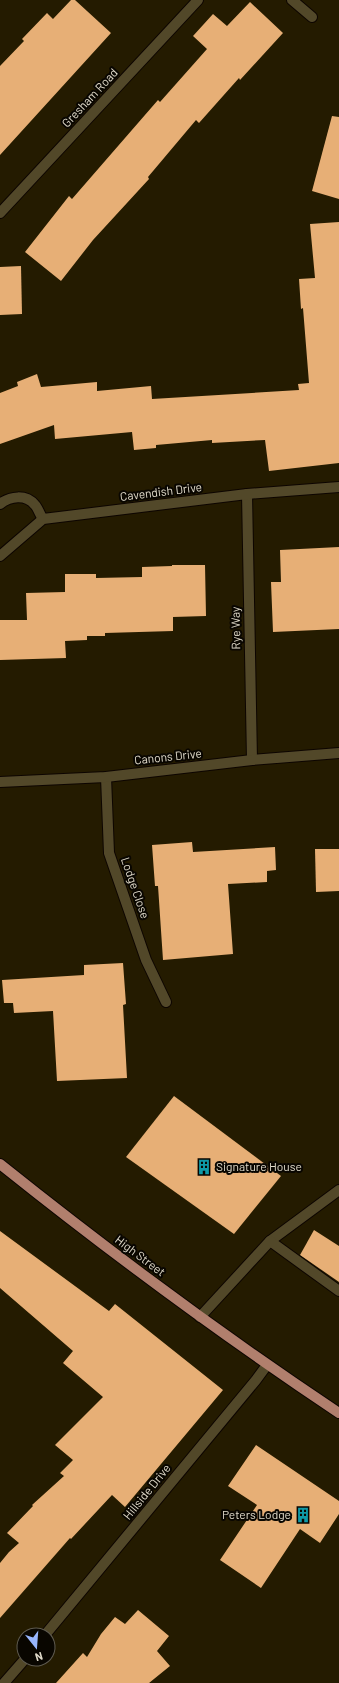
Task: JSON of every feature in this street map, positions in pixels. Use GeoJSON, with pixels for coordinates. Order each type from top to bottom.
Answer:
{"type":"FeatureCollection","features":[{"type":"Feature","properties":{"kind":"main road","name":"High Street"},"geometry":{"type":"LineString","coordinates":[[0,1164],[78,1226],[200,1318],[339,1413]]}},
{"type":"Feature","properties":{"kind":"street","name":"Gresham Road"},"geometry":{"type":"LineString","coordinates":[[0,213],[198,0]]}},
{"type":"Feature","properties":{"kind":"street"},"geometry":{"type":"LineString","coordinates":[[292,0],[312,18]]}},
{"type":"Feature","properties":{"kind":"street","name":"Cavendish Drive"},"geometry":{"type":"LineString","coordinates":[[43,519],[247,494],[339,486]]}},
{"type":"Feature","properties":{"kind":"street","name":"Rye Way"},"geometry":{"type":"LineString","coordinates":[[247,494],[252,760]]}},
{"type":"Feature","properties":{"kind":"street"},"geometry":{"type":"LineString","coordinates":[[0,504],[14,497],[25,498],[35,504],[43,519],[0,556]]}},
{"type":"Feature","properties":{"kind":"street","name":"Canons Drive"},"geometry":{"type":"LineString","coordinates":[[0,782],[106,777],[252,760],[339,753]]}},
{"type":"Feature","properties":{"kind":"street","name":"Lodge Close"},"geometry":{"type":"LineString","coordinates":[[106,777],[109,853],[146,960],[166,1002]]}},
{"type":"Feature","properties":{"kind":"street"},"geometry":{"type":"LineString","coordinates":[[200,1318],[270,1241],[339,1190]]}},
{"type":"Feature","properties":{"kind":"street"},"geometry":{"type":"LineString","coordinates":[[270,1241],[339,1290]]}},
{"type":"Feature","properties":{"kind":"street","name":"Hillside Drive"},"geometry":{"type":"LineString","coordinates":[[52,1627],[251,1386],[267,1364]]}},
{"type":"Feature","properties":{"kind":"street"},"geometry":{"type":"LineString","coordinates":[[4,1683],[18,1667]]}},
{"type":"Feature","properties":{"kind":"building"},"geometry":{"type":"Polygon","coordinates":[[[71,0],[75,0],[111,33],[0,155],[0,66],[24,41],[22,39],[47,13],[53,19],[71,0]]]}},
{"type":"Feature","properties":{"kind":"building"},"geometry":{"type":"Polygon","coordinates":[[[250,2],[283,33],[240,80],[239,78],[199,123],[196,120],[148,177],[149,179],[93,240],[61,281],[25,252],[69,196],[72,199],[158,100],[160,102],[207,49],[193,36],[213,14],[227,26],[250,2]]]}},
{"type":"Feature","properties":{"kind":"building"},"geometry":{"type":"Polygon","coordinates":[[[332,116],[339,117],[339,199],[312,191],[332,116]]]}},
{"type":"Feature","properties":{"kind":"building"},"geometry":{"type":"Polygon","coordinates":[[[339,222],[339,463],[269,471],[265,440],[212,443],[212,440],[156,445],[156,448],[134,450],[132,432],[55,439],[54,425],[0,444],[0,393],[18,386],[17,382],[37,374],[41,387],[97,382],[97,391],[151,386],[152,399],[299,390],[298,384],[309,383],[303,308],[301,309],[299,279],[315,278],[310,224],[339,222]]]}},
{"type":"Feature","properties":{"kind":"building"},"geometry":{"type":"Polygon","coordinates":[[[21,266],[22,314],[0,315],[0,267],[21,266]]]}},
{"type":"Feature","properties":{"kind":"building"},"geometry":{"type":"Polygon","coordinates":[[[339,547],[339,629],[273,632],[271,582],[281,582],[280,550],[339,547]]]}},
{"type":"Feature","properties":{"kind":"building"},"geometry":{"type":"Polygon","coordinates":[[[205,565],[206,616],[173,617],[173,631],[105,633],[105,636],[87,636],[87,640],[65,641],[66,658],[0,660],[0,620],[27,620],[26,593],[65,592],[65,574],[96,574],[96,578],[142,577],[142,567],[205,565]]]}},
{"type":"Feature","properties":{"kind":"building"},"geometry":{"type":"Polygon","coordinates":[[[192,842],[193,852],[275,847],[276,870],[267,871],[267,882],[228,884],[233,954],[163,960],[158,886],[155,886],[152,845],[192,842]]]}},
{"type":"Feature","properties":{"kind":"building"},"geometry":{"type":"Polygon","coordinates":[[[315,849],[339,849],[339,891],[316,892],[315,849]]]}},
{"type":"Feature","properties":{"kind":"building"},"geometry":{"type":"Polygon","coordinates":[[[123,963],[126,1004],[123,1005],[127,1078],[57,1081],[53,1011],[14,1013],[13,1003],[4,1003],[2,980],[84,975],[84,965],[123,963]]]}},
{"type":"Feature","properties":{"kind":"building","name":"Signature House"},"geometry":{"type":"Polygon","coordinates":[[[174,1096],[281,1176],[234,1234],[126,1157],[174,1096]]]}},
{"type":"Feature","properties":{"kind":"building"},"geometry":{"type":"Polygon","coordinates":[[[314,1230],[339,1246],[339,1282],[300,1255],[314,1230]]]}},
{"type":"Feature","properties":{"kind":"building"},"geometry":{"type":"Polygon","coordinates":[[[0,1231],[109,1311],[115,1304],[223,1390],[125,1507],[112,1495],[71,1539],[70,1538],[0,1618],[0,1563],[19,1543],[7,1533],[33,1506],[32,1505],[64,1476],[60,1473],[73,1460],[55,1445],[103,1397],[63,1363],[73,1351],[0,1288],[0,1231]]]}},
{"type":"Feature","properties":{"kind":"building","name":"Peters Lodge"},"geometry":{"type":"Polygon","coordinates":[[[256,1445],[339,1501],[339,1514],[320,1543],[300,1529],[261,1588],[220,1560],[257,1505],[228,1486],[256,1445]]]}},
{"type":"Feature","properties":{"kind":"building"},"geometry":{"type":"Polygon","coordinates":[[[138,1610],[169,1636],[157,1651],[170,1666],[149,1683],[56,1683],[83,1653],[87,1657],[101,1634],[115,1617],[125,1624],[138,1610]]]}},
{"type":"Feature","properties":{"kind":"place","name":"Signature House"},"geometry":{"type":"Point","coordinates":[204,1167]}},
{"type":"Feature","properties":{"kind":"place","name":"Peters Lodge"},"geometry":{"type":"Point","coordinates":[303,1515]}}]}
